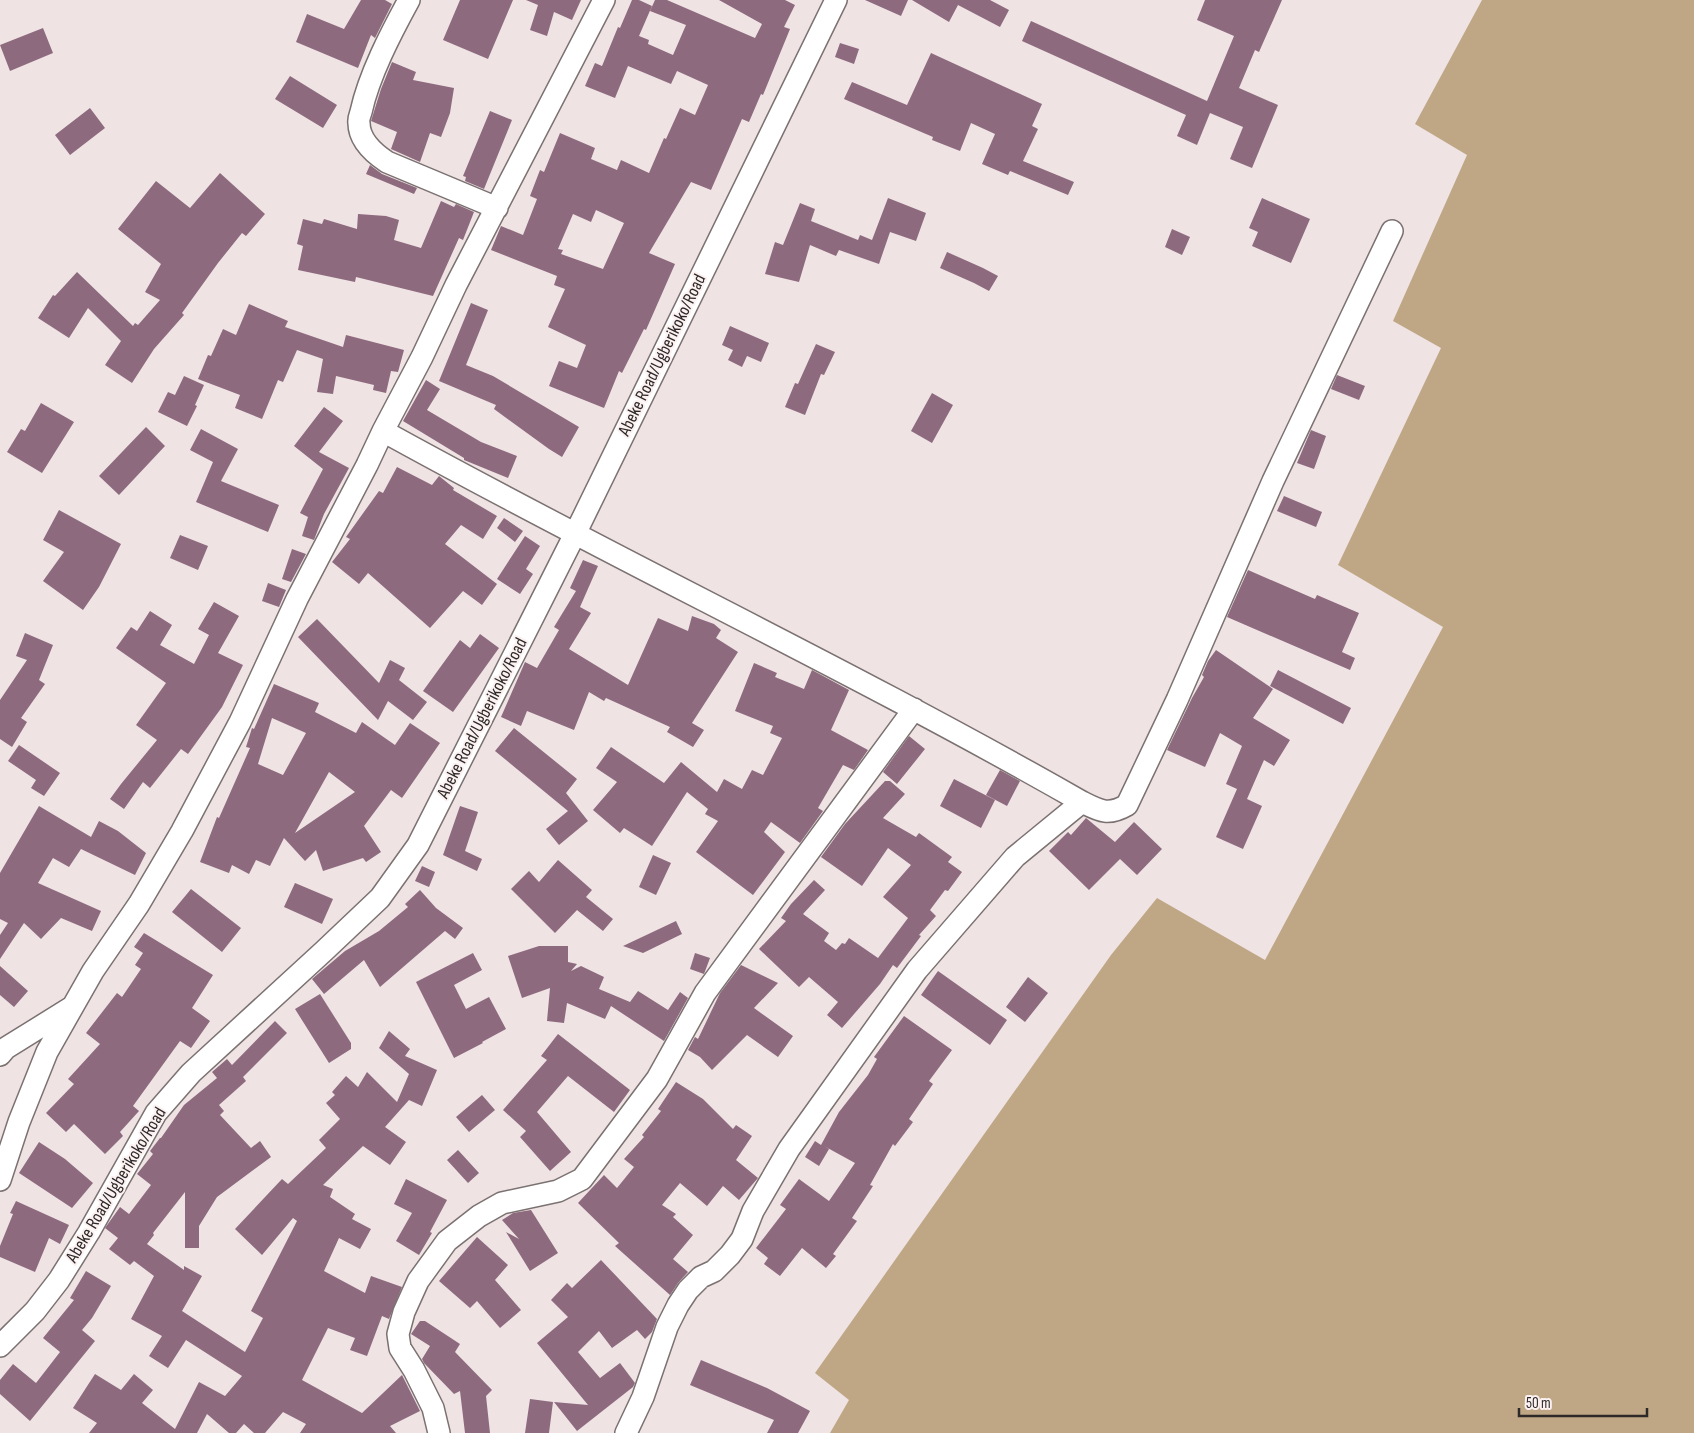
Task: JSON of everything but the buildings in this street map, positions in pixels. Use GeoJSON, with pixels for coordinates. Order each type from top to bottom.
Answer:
{"type":"FeatureCollection","features":[{"type":"Feature","properties":{"kind":"street"},"geometry":{"type":"LineString","coordinates":[[409,0],[394,27],[364,97],[358,124],[362,136],[373,153],[387,162],[497,208]]}},
{"type":"Feature","properties":{"kind":"street"},"geometry":{"type":"LineString","coordinates":[[0,1180],[19,1122],[47,1052],[93,971],[144,896],[182,831],[240,722],[297,599],[367,466],[383,431],[604,0]]}},
{"type":"Feature","properties":{"kind":"street","name":"Abeke Road/Ugberikoko/Road"},"geometry":{"type":"LineString","coordinates":[[0,1346],[35,1311],[59,1280],[89,1232],[156,1113],[191,1073],[380,898],[418,845],[575,534],[836,0]]}},
{"type":"Feature","properties":{"kind":"street"},"geometry":{"type":"LineString","coordinates":[[383,431],[575,534],[914,709],[1082,802],[1102,812],[1116,811],[1127,805],[1177,700],[1274,481],[1392,231]]}},
{"type":"Feature","properties":{"kind":"street"},"geometry":{"type":"LineString","coordinates":[[440,1433],[433,1408],[414,1370],[400,1348],[398,1334],[404,1312],[418,1281],[447,1241],[479,1216],[502,1203],[558,1192],[582,1179],[657,1079],[705,993],[914,709]]}},
{"type":"Feature","properties":{"kind":"street"},"geometry":{"type":"LineString","coordinates":[[626,1433],[643,1397],[667,1327],[678,1305],[688,1290],[701,1277],[714,1271],[730,1255],[742,1239],[788,1148],[917,970],[1016,858],[1082,802]]}},
{"type":"Feature","properties":{"kind":"street"},"geometry":{"type":"LineString","coordinates":[[0,1055],[6,1048],[74,1005]]}},
{"type":"Feature","properties":{"kind":"shaded area"},"geometry":{"type":"Polygon","coordinates":[[[1482,0],[1694,0],[1694,1433],[830,1433],[849,1400],[815,1373],[1111,955],[1157,898],[1265,960],[1443,627],[1338,565],[1441,348],[1393,321],[1467,155],[1415,124],[1482,0]]]}}]}
